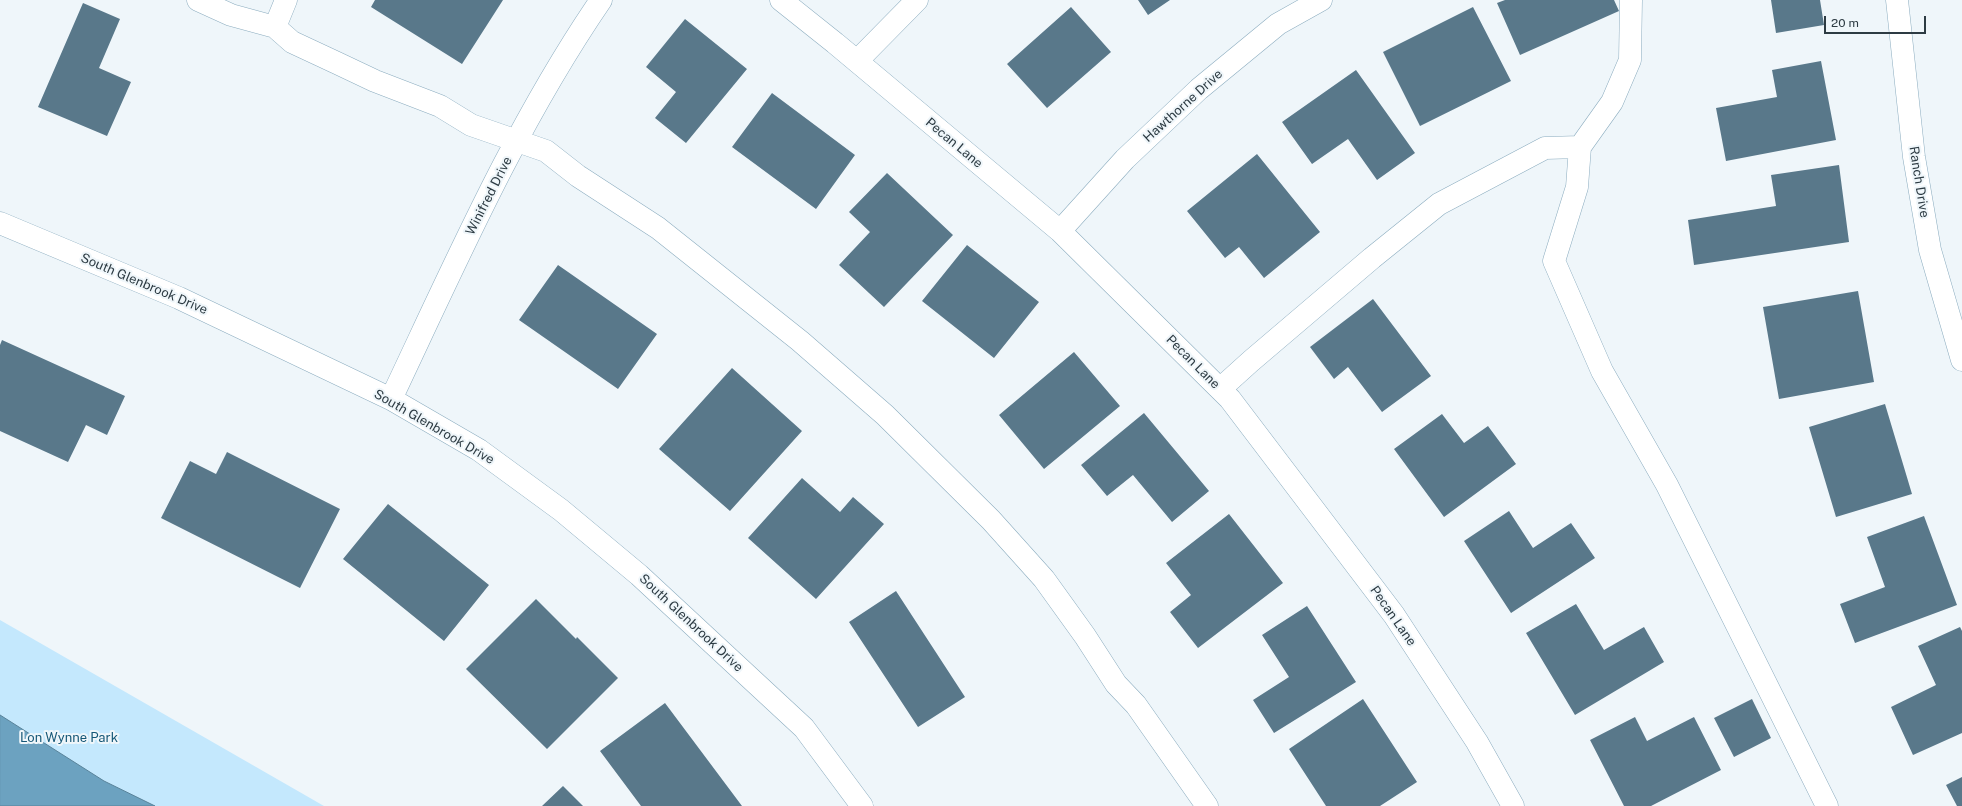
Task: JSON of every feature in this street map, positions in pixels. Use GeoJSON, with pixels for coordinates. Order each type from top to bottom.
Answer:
{"type":"FeatureCollection","features":[{"type":"Feature","properties":{"kind":"street"},"geometry":{"type":"LineString","coordinates":[[198,0],[231,15],[275,27],[292,42],[395,89],[440,106],[471,125],[546,151],[578,176],[658,228],[800,341],[885,415],[991,520],[1044,579],[1085,636],[1116,684],[1136,704],[1207,806]]}},
{"type":"Feature","properties":{"kind":"street"},"geometry":{"type":"LineString","coordinates":[[275,27],[286,0]]}},
{"type":"Feature","properties":{"kind":"street","name":"Winifred Drive"},"geometry":{"type":"LineString","coordinates":[[391,399],[463,247],[537,103],[601,0]]}},
{"type":"Feature","properties":{"kind":"street","name":"Pecan Lane"},"geometry":{"type":"LineString","coordinates":[[781,0],[1060,231],[1230,399],[1394,616],[1477,742],[1513,806]]}},
{"type":"Feature","properties":{"kind":"street"},"geometry":{"type":"LineString","coordinates":[[856,61],[917,0]]}},
{"type":"Feature","properties":{"kind":"street","name":"Hawthorne Drive"},"geometry":{"type":"LineString","coordinates":[[1060,231],[1124,159],[1200,89],[1278,24],[1321,0]]}},
{"type":"Feature","properties":{"kind":"street"},"geometry":{"type":"LineString","coordinates":[[1631,0],[1630,60],[1612,102],[1580,148],[1577,187],[1554,261],[1602,371],[1667,485],[1827,806]]}},
{"type":"Feature","properties":{"kind":"street","name":"Ranch Drive"},"geometry":{"type":"LineString","coordinates":[[1896,0],[1914,157],[1930,250],[1962,360]]}},
{"type":"Feature","properties":{"kind":"street"},"geometry":{"type":"LineString","coordinates":[[1220,389],[1250,361],[1372,258],[1439,204],[1545,148],[1580,148]]}},
{"type":"Feature","properties":{"kind":"street","name":"South Glenbrook Drive"},"geometry":{"type":"LineString","coordinates":[[0,223],[179,298],[391,399],[479,450],[561,510],[639,575],[804,728],[862,806]]}},
{"type":"Feature","properties":{"kind":"green space","name":"Lon Wynne Park"},"geometry":{"type":"Polygon","coordinates":[[[0,620],[324,806],[0,806],[0,620]]]}},
{"type":"Feature","properties":{"kind":"shaded area"},"geometry":{"type":"Polygon","coordinates":[[[0,715],[104,781],[155,806],[0,806],[0,715]]]}},
{"type":"Feature","properties":{"kind":"building"},"geometry":{"type":"Polygon","coordinates":[[[375,0],[503,0],[462,64],[371,7],[375,0]]]}},
{"type":"Feature","properties":{"kind":"building"},"geometry":{"type":"Polygon","coordinates":[[[1138,0],[1170,0],[1148,15],[1138,0]]]}},
{"type":"Feature","properties":{"kind":"building"},"geometry":{"type":"Polygon","coordinates":[[[1505,0],[1614,0],[1619,11],[1520,55],[1497,3],[1505,0]]]}},
{"type":"Feature","properties":{"kind":"building"},"geometry":{"type":"Polygon","coordinates":[[[1771,0],[1820,0],[1824,25],[1776,33],[1771,0]]]}},
{"type":"Feature","properties":{"kind":"building"},"geometry":{"type":"Polygon","coordinates":[[[83,3],[120,19],[99,68],[131,82],[107,136],[38,107],[83,3]]]}},
{"type":"Feature","properties":{"kind":"building"},"geometry":{"type":"Polygon","coordinates":[[[1071,7],[1111,52],[1047,108],[1007,64],[1071,7]]]}},
{"type":"Feature","properties":{"kind":"building"},"geometry":{"type":"Polygon","coordinates":[[[1473,7],[1511,81],[1420,126],[1383,52],[1473,7]]]}},
{"type":"Feature","properties":{"kind":"building"},"geometry":{"type":"Polygon","coordinates":[[[685,19],[747,69],[686,143],[655,118],[676,92],[646,67],[685,19]]]}},
{"type":"Feature","properties":{"kind":"building"},"geometry":{"type":"Polygon","coordinates":[[[1821,61],[1836,140],[1726,161],[1716,108],[1777,97],[1772,70],[1821,61]]]}},
{"type":"Feature","properties":{"kind":"building"},"geometry":{"type":"Polygon","coordinates":[[[1356,70],[1415,153],[1377,180],[1348,139],[1312,164],[1282,122],[1356,70]]]}},
{"type":"Feature","properties":{"kind":"building"},"geometry":{"type":"Polygon","coordinates":[[[772,93],[855,155],[816,209],[732,147],[772,93]]]}},
{"type":"Feature","properties":{"kind":"building"},"geometry":{"type":"Polygon","coordinates":[[[1257,154],[1320,232],[1264,278],[1239,247],[1225,258],[1187,211],[1257,154]]]}},
{"type":"Feature","properties":{"kind":"building"},"geometry":{"type":"Polygon","coordinates":[[[1839,165],[1849,242],[1694,265],[1688,220],[1776,206],[1771,175],[1839,165]]]}},
{"type":"Feature","properties":{"kind":"building"},"geometry":{"type":"Polygon","coordinates":[[[887,173],[953,235],[884,307],[839,265],[870,232],[849,212],[887,173]]]}},
{"type":"Feature","properties":{"kind":"building"},"geometry":{"type":"Polygon","coordinates":[[[967,245],[1039,302],[994,358],[922,301],[967,245]]]}},
{"type":"Feature","properties":{"kind":"building"},"geometry":{"type":"Polygon","coordinates":[[[558,265],[657,334],[618,389],[519,320],[558,265]]]}},
{"type":"Feature","properties":{"kind":"building"},"geometry":{"type":"Polygon","coordinates":[[[1858,291],[1874,382],[1779,399],[1763,307],[1858,291]]]}},
{"type":"Feature","properties":{"kind":"building"},"geometry":{"type":"Polygon","coordinates":[[[1373,299],[1431,376],[1382,412],[1348,367],[1334,379],[1310,347],[1373,299]]]}},
{"type":"Feature","properties":{"kind":"building"},"geometry":{"type":"Polygon","coordinates":[[[2,340],[125,396],[107,435],[86,425],[68,462],[0,431],[0,345],[2,340]]]}},
{"type":"Feature","properties":{"kind":"building"},"geometry":{"type":"Polygon","coordinates":[[[1074,352],[1120,406],[1044,469],[999,415],[1074,352]]]}},
{"type":"Feature","properties":{"kind":"building"},"geometry":{"type":"Polygon","coordinates":[[[732,368],[802,431],[730,511],[659,449],[732,368]]]}},
{"type":"Feature","properties":{"kind":"building"},"geometry":{"type":"Polygon","coordinates":[[[1885,404],[1912,494],[1836,517],[1809,427],[1885,404]]]}},
{"type":"Feature","properties":{"kind":"building"},"geometry":{"type":"Polygon","coordinates":[[[1144,413],[1209,491],[1172,522],[1133,475],[1107,496],[1081,465],[1144,413]]]}},
{"type":"Feature","properties":{"kind":"building"},"geometry":{"type":"Polygon","coordinates":[[[1442,414],[1464,443],[1488,426],[1516,464],[1444,517],[1394,449],[1442,414]]]}},
{"type":"Feature","properties":{"kind":"building"},"geometry":{"type":"Polygon","coordinates":[[[227,452],[340,509],[300,588],[161,518],[190,461],[216,474],[227,452]]]}},
{"type":"Feature","properties":{"kind":"building"},"geometry":{"type":"Polygon","coordinates":[[[802,478],[840,512],[853,497],[884,524],[816,599],[748,538],[802,478]]]}},
{"type":"Feature","properties":{"kind":"building"},"geometry":{"type":"Polygon","coordinates":[[[388,504],[489,585],[444,641],[343,559],[388,504]]]}},
{"type":"Feature","properties":{"kind":"building"},"geometry":{"type":"Polygon","coordinates":[[[1509,511],[1533,548],[1571,523],[1595,558],[1511,613],[1464,541],[1509,511]]]}},
{"type":"Feature","properties":{"kind":"building"},"geometry":{"type":"Polygon","coordinates":[[[1229,514],[1283,583],[1198,648],[1170,612],[1191,595],[1166,563],[1229,514]]]}},
{"type":"Feature","properties":{"kind":"building"},"geometry":{"type":"Polygon","coordinates":[[[1924,516],[1957,605],[1855,643],[1840,604],[1885,587],[1867,537],[1924,516]]]}},
{"type":"Feature","properties":{"kind":"building"},"geometry":{"type":"Polygon","coordinates":[[[896,591],[965,697],[918,727],[849,622],[896,591]]]}},
{"type":"Feature","properties":{"kind":"building"},"geometry":{"type":"Polygon","coordinates":[[[536,599],[618,678],[547,749],[466,669],[536,599]]]}},
{"type":"Feature","properties":{"kind":"building"},"geometry":{"type":"Polygon","coordinates":[[[1576,604],[1604,650],[1644,627],[1664,662],[1575,715],[1526,633],[1576,604]]]}},
{"type":"Feature","properties":{"kind":"building"},"geometry":{"type":"Polygon","coordinates":[[[1307,606],[1356,682],[1274,733],[1253,700],[1289,677],[1262,635],[1307,606]]]}},
{"type":"Feature","properties":{"kind":"building"},"geometry":{"type":"Polygon","coordinates":[[[1960,627],[1962,631],[1962,733],[1913,755],[1891,707],[1936,685],[1918,646],[1960,627]]]}},
{"type":"Feature","properties":{"kind":"building"},"geometry":{"type":"Polygon","coordinates":[[[1363,699],[1417,782],[1380,806],[1326,806],[1289,749],[1363,699]]]}},
{"type":"Feature","properties":{"kind":"building"},"geometry":{"type":"Polygon","coordinates":[[[1752,699],[1771,738],[1734,757],[1714,718],[1752,699]]]}},
{"type":"Feature","properties":{"kind":"building"},"geometry":{"type":"Polygon","coordinates":[[[665,703],[742,806],[641,806],[600,751],[665,703]]]}},
{"type":"Feature","properties":{"kind":"building"},"geometry":{"type":"Polygon","coordinates":[[[1635,717],[1647,741],[1694,717],[1721,770],[1651,806],[1624,806],[1590,740],[1635,717]]]}},
{"type":"Feature","properties":{"kind":"building"},"geometry":{"type":"Polygon","coordinates":[[[1962,777],[1962,806],[1957,806],[1946,785],[1962,777]]]}},
{"type":"Feature","properties":{"kind":"building"},"geometry":{"type":"Polygon","coordinates":[[[563,786],[583,806],[542,806],[563,786]]]}}]}
